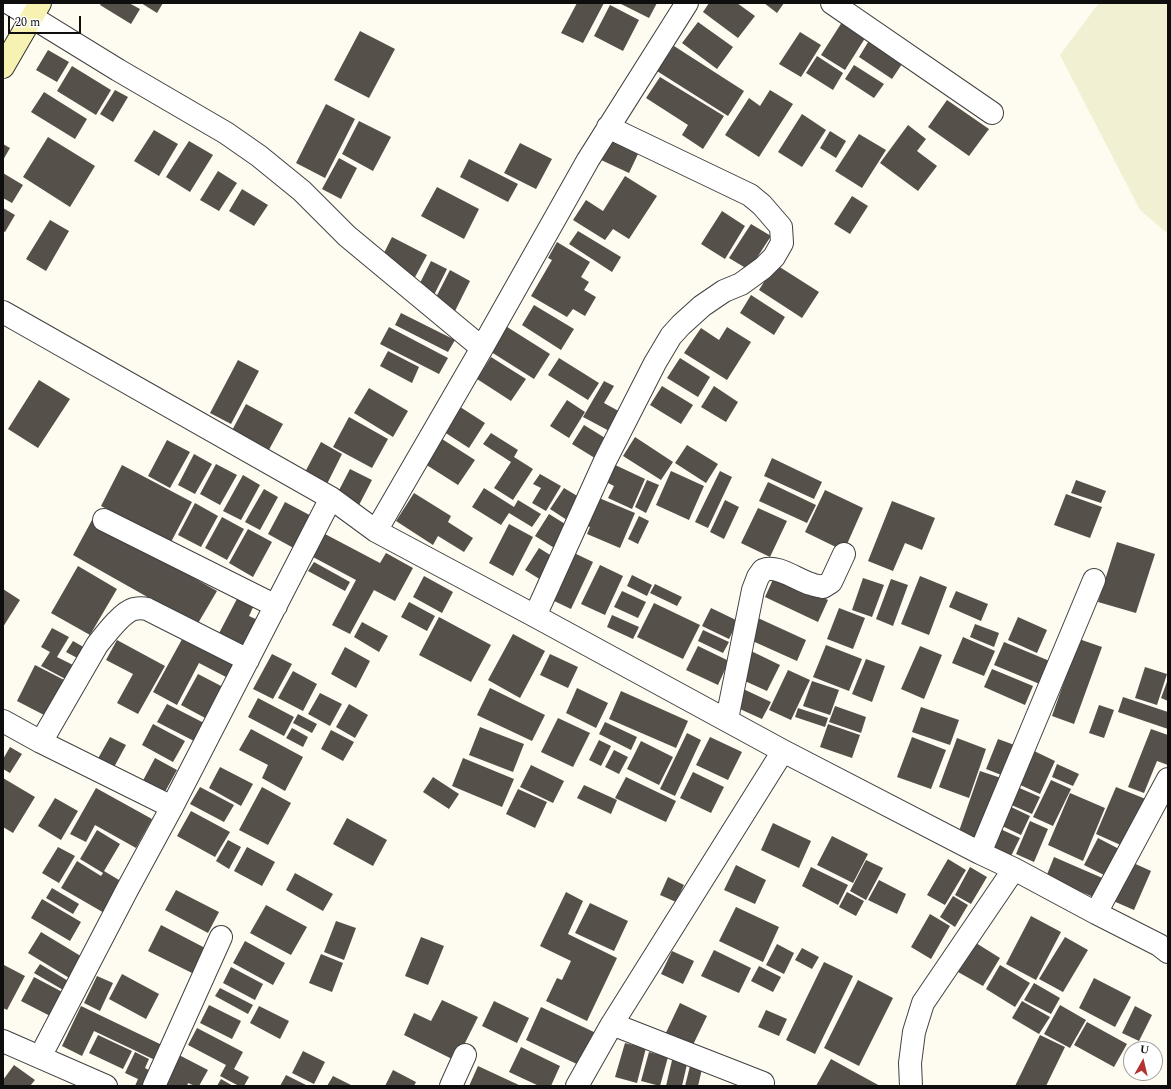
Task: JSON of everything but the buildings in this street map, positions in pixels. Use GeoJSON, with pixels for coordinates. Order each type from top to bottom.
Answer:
{"type":"FeatureCollection","features":[{"type":"Feature","properties":{"kind":"street"},"geometry":{"type":"LineString","coordinates":[[9,3],[36,10],[259,156],[302,191],[347,236],[482,348]]}},
{"type":"Feature","properties":{"kind":"street"},"geometry":{"type":"LineString","coordinates":[[376,531],[482,348],[588,160],[687,3]]}},
{"type":"Feature","properties":{"kind":"street"},"geometry":{"type":"LineString","coordinates":[[832,3],[992,113]]}},
{"type":"Feature","properties":{"kind":"street"},"geometry":{"type":"LineString","coordinates":[[3,67],[36,10]]}},
{"type":"Feature","properties":{"kind":"street"},"geometry":{"type":"LineString","coordinates":[[535,616],[605,461],[655,363],[671,336],[702,306],[724,291],[741,284],[763,268],[774,257],[782,243],[781,227],[762,205],[750,195],[608,127]]}},
{"type":"Feature","properties":{"kind":"street"},"geometry":{"type":"LineString","coordinates":[[3,312],[331,498],[376,531],[783,750],[980,854],[1014,869],[1159,945],[1168,952]]}},
{"type":"Feature","properties":{"kind":"street"},"geometry":{"type":"LineString","coordinates":[[40,1057],[123,897],[172,807],[331,498]]}},
{"type":"Feature","properties":{"kind":"street"},"geometry":{"type":"LineString","coordinates":[[104,520],[276,606]]}},
{"type":"Feature","properties":{"kind":"street"},"geometry":{"type":"LineString","coordinates":[[727,719],[753,590],[758,577],[763,570],[767,568],[775,569],[811,585],[823,587],[832,582],[844,554]]}},
{"type":"Feature","properties":{"kind":"street"},"geometry":{"type":"LineString","coordinates":[[980,854],[1094,580]]}},
{"type":"Feature","properties":{"kind":"street"},"geometry":{"type":"LineString","coordinates":[[41,742],[97,645],[108,631],[133,609],[147,609],[248,660]]}},
{"type":"Feature","properties":{"kind":"street"},"geometry":{"type":"LineString","coordinates":[[3,721],[41,742],[172,807]]}},
{"type":"Feature","properties":{"kind":"street"},"geometry":{"type":"LineString","coordinates":[[577,1086],[612,1024],[783,750]]}},
{"type":"Feature","properties":{"kind":"street"},"geometry":{"type":"LineString","coordinates":[[1096,913],[1168,779]]}},
{"type":"Feature","properties":{"kind":"street"},"geometry":{"type":"LineString","coordinates":[[911,1086],[910,1063],[914,1032],[923,1004],[1014,869]]}},
{"type":"Feature","properties":{"kind":"street"},"geometry":{"type":"LineString","coordinates":[[154,1086],[221,937]]}},
{"type":"Feature","properties":{"kind":"street"},"geometry":{"type":"LineString","coordinates":[[612,1024],[763,1083]]}},
{"type":"Feature","properties":{"kind":"street"},"geometry":{"type":"LineString","coordinates":[[7,1049],[40,1057],[106,1086]]}},
{"type":"Feature","properties":{"kind":"street"},"geometry":{"type":"LineString","coordinates":[[451,1086],[465,1054]]}},
{"type":"Feature","properties":{"kind":"green space"},"geometry":{"type":"Polygon","coordinates":[[[1099,3],[1168,3],[1168,234],[1140,210],[1060,55],[1099,3]]]}}]}
